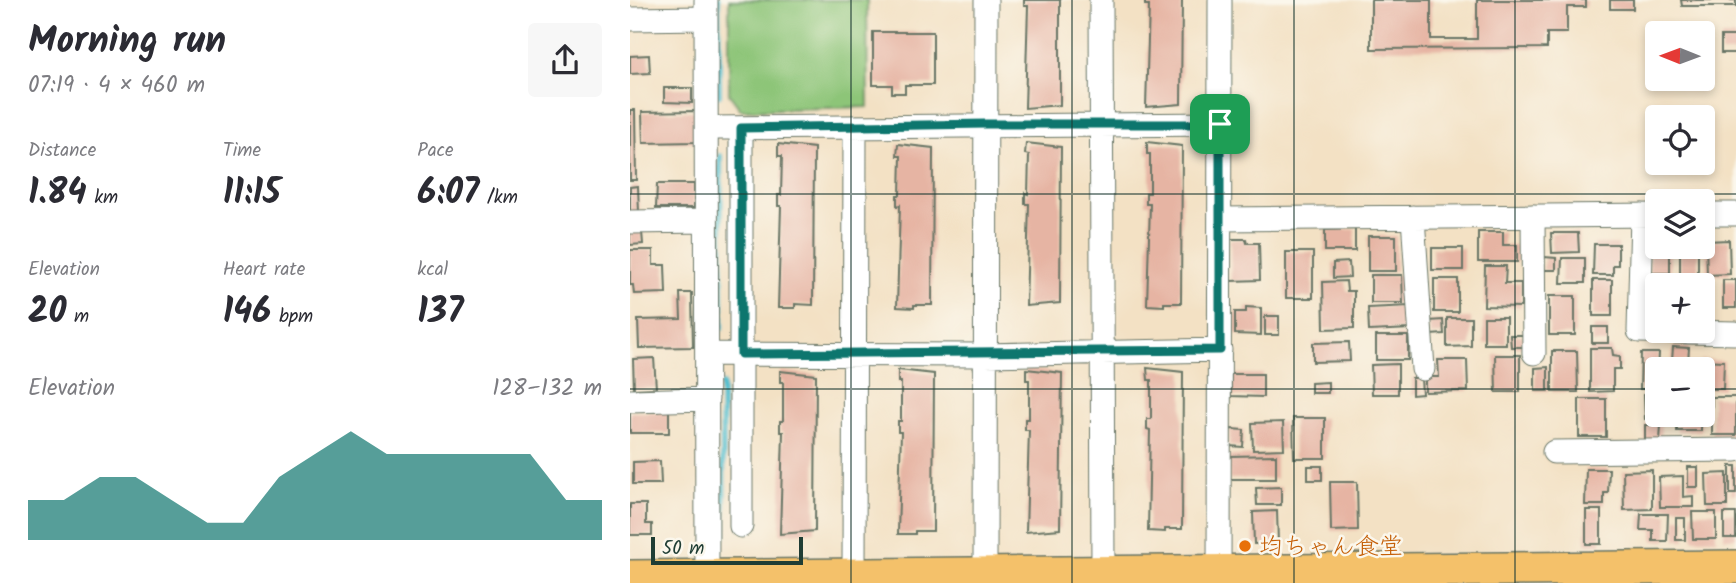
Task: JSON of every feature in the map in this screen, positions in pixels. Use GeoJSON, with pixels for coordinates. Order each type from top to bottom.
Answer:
{"type":"FeatureCollection","features":[{"type":"Feature","properties":{"kind":"highway"},"geometry":{"type":"LineString","coordinates":[[630,577],[940,579],[985,574],[1049,578],[1103,573],[1220,577],[1496,576],[1736,567]]}},
{"type":"Feature","properties":{"kind":"street"},"geometry":{"type":"LineString","coordinates":[[985,574],[986,0]]}},
{"type":"Feature","properties":{"kind":"street"},"geometry":{"type":"LineString","coordinates":[[1101,0],[1103,573]]}},
{"type":"Feature","properties":{"kind":"street"},"geometry":{"type":"LineString","coordinates":[[1220,0],[1220,577]]}},
{"type":"Feature","properties":{"kind":"street"},"geometry":{"type":"LineString","coordinates":[[630,19],[706,9],[707,579]]}},
{"type":"Feature","properties":{"kind":"street"},"geometry":{"type":"LineString","coordinates":[[707,128],[1220,124]]}},
{"type":"Feature","properties":{"kind":"street"},"geometry":{"type":"LineString","coordinates":[[855,127],[854,355],[862,578]]}},
{"type":"Feature","properties":{"kind":"street"},"geometry":{"type":"LineString","coordinates":[[741,128],[741,526]]}},
{"type":"Feature","properties":{"kind":"street"},"geometry":{"type":"LineString","coordinates":[[1715,214],[1736,214]]}},
{"type":"Feature","properties":{"kind":"street"},"geometry":{"type":"LineString","coordinates":[[1221,219],[1645,215]]}},
{"type":"Feature","properties":{"kind":"street"},"geometry":{"type":"LineString","coordinates":[[1532,216],[1534,353]]}},
{"type":"Feature","properties":{"kind":"street"},"geometry":{"type":"LineString","coordinates":[[1413,217],[1423,369]]}},
{"type":"Feature","properties":{"kind":"street"},"geometry":{"type":"LineString","coordinates":[[630,222],[706,221]]}},
{"type":"Feature","properties":{"kind":"street"},"geometry":{"type":"LineString","coordinates":[[1645,259],[1639,331],[1736,333]]}},
{"type":"Feature","properties":{"kind":"street"},"geometry":{"type":"LineString","coordinates":[[707,354],[985,355],[1220,350]]}},
{"type":"Feature","properties":{"kind":"street"},"geometry":{"type":"LineString","coordinates":[[630,401],[707,400]]}},
{"type":"Feature","properties":{"kind":"street"},"geometry":{"type":"LineString","coordinates":[[1554,452],[1736,450]]}},
{"type":"Feature","properties":{"kind":"green space"},"geometry":{"type":"Polygon","coordinates":[[[729,0],[867,0],[868,107],[741,110],[729,94],[729,0]]]}},
{"type":"Feature","properties":{"kind":"building"},"geometry":{"type":"Polygon","coordinates":[[[1024,0],[1060,0],[1060,105],[1025,108],[1028,6],[1024,6],[1024,0]]]}},
{"type":"Feature","properties":{"kind":"building"},"geometry":{"type":"Polygon","coordinates":[[[1145,0],[1182,0],[1181,104],[1146,107],[1149,5],[1145,5],[1145,0]]]}},
{"type":"Feature","properties":{"kind":"building"},"geometry":{"type":"Polygon","coordinates":[[[1371,0],[1431,0],[1431,39],[1477,39],[1477,0],[1586,0],[1586,7],[1567,7],[1567,33],[1547,33],[1547,48],[1371,49],[1371,0]]]}},
{"type":"Feature","properties":{"kind":"building"},"geometry":{"type":"Polygon","coordinates":[[[1610,0],[1633,0],[1633,9],[1610,9],[1610,0]]]}},
{"type":"Feature","properties":{"kind":"building"},"geometry":{"type":"Polygon","coordinates":[[[1681,0],[1736,0],[1736,6],[1682,6],[1681,0]]]}},
{"type":"Feature","properties":{"kind":"building"},"geometry":{"type":"Polygon","coordinates":[[[873,32],[933,32],[933,85],[905,85],[905,93],[892,93],[892,85],[873,85],[873,32]]]}},
{"type":"Feature","properties":{"kind":"building"},"geometry":{"type":"Polygon","coordinates":[[[1721,36],[1736,36],[1736,53],[1721,53],[1721,36]]]}},
{"type":"Feature","properties":{"kind":"building"},"geometry":{"type":"Polygon","coordinates":[[[649,55],[650,73],[630,74],[630,56],[649,55]]]}},
{"type":"Feature","properties":{"kind":"building"},"geometry":{"type":"Polygon","coordinates":[[[664,88],[692,88],[692,103],[664,102],[664,88]]]}},
{"type":"Feature","properties":{"kind":"building"},"geometry":{"type":"Polygon","coordinates":[[[630,110],[635,110],[636,180],[630,180],[630,110]]]}},
{"type":"Feature","properties":{"kind":"building"},"geometry":{"type":"Polygon","coordinates":[[[695,111],[696,142],[643,143],[642,112],[695,111]]]}},
{"type":"Feature","properties":{"kind":"building"},"geometry":{"type":"Polygon","coordinates":[[[1147,142],[1182,146],[1181,303],[1164,303],[1164,306],[1147,305],[1150,204],[1146,204],[1146,193],[1150,193],[1150,154],[1147,154],[1147,142]]]}},
{"type":"Feature","properties":{"kind":"building"},"geometry":{"type":"Polygon","coordinates":[[[1026,143],[1061,147],[1060,303],[1026,306],[1029,204],[1025,204],[1025,193],[1028,194],[1029,155],[1025,154],[1026,143]]]}},
{"type":"Feature","properties":{"kind":"building"},"geometry":{"type":"Polygon","coordinates":[[[778,144],[814,148],[813,305],[795,304],[795,308],[778,308],[781,206],[778,206],[778,195],[781,195],[782,156],[778,156],[778,144]]]}},
{"type":"Feature","properties":{"kind":"building"},"geometry":{"type":"Polygon","coordinates":[[[898,144],[933,148],[932,305],[914,305],[914,308],[897,307],[900,205],[897,206],[897,195],[900,195],[901,156],[897,156],[898,144]]]}},
{"type":"Feature","properties":{"kind":"building"},"geometry":{"type":"Polygon","coordinates":[[[657,184],[694,184],[694,208],[656,208],[657,184]]]}},
{"type":"Feature","properties":{"kind":"building"},"geometry":{"type":"Polygon","coordinates":[[[638,186],[639,213],[630,214],[630,187],[638,186]]]}},
{"type":"Feature","properties":{"kind":"building"},"geometry":{"type":"Polygon","coordinates":[[[1355,229],[1355,251],[1325,251],[1325,230],[1355,229]]]}},
{"type":"Feature","properties":{"kind":"building"},"geometry":{"type":"Polygon","coordinates":[[[642,232],[643,244],[630,245],[630,233],[642,232]]]}},
{"type":"Feature","properties":{"kind":"building"},"geometry":{"type":"Polygon","coordinates":[[[1478,232],[1503,232],[1503,245],[1517,245],[1517,262],[1478,262],[1478,232]]]}},
{"type":"Feature","properties":{"kind":"building"},"geometry":{"type":"Polygon","coordinates":[[[1551,233],[1578,233],[1579,252],[1552,253],[1551,233]]]}},
{"type":"Feature","properties":{"kind":"building"},"geometry":{"type":"Polygon","coordinates":[[[1368,236],[1396,236],[1396,271],[1368,271],[1368,236]]]}},
{"type":"Feature","properties":{"kind":"building"},"geometry":{"type":"Polygon","coordinates":[[[1230,239],[1246,239],[1247,243],[1259,243],[1260,280],[1231,281],[1230,239]]]}},
{"type":"Feature","properties":{"kind":"building"},"geometry":{"type":"Polygon","coordinates":[[[1729,240],[1730,274],[1707,273],[1707,259],[1715,259],[1715,241],[1729,240]]]}},
{"type":"Feature","properties":{"kind":"building"},"geometry":{"type":"Polygon","coordinates":[[[1594,244],[1618,244],[1618,265],[1613,265],[1613,275],[1593,275],[1594,244]]]}},
{"type":"Feature","properties":{"kind":"building"},"geometry":{"type":"Polygon","coordinates":[[[1432,248],[1463,248],[1463,270],[1432,270],[1432,248]]]}},
{"type":"Feature","properties":{"kind":"building"},"geometry":{"type":"Polygon","coordinates":[[[630,250],[653,250],[653,265],[665,265],[666,293],[634,294],[633,285],[630,285],[630,250]]]}},
{"type":"Feature","properties":{"kind":"building"},"geometry":{"type":"Polygon","coordinates":[[[1286,252],[1313,252],[1313,298],[1286,298],[1286,252]]]}},
{"type":"Feature","properties":{"kind":"building"},"geometry":{"type":"Polygon","coordinates":[[[1544,257],[1556,258],[1556,270],[1543,270],[1544,257]]]}},
{"type":"Feature","properties":{"kind":"building"},"geometry":{"type":"Polygon","coordinates":[[[1562,258],[1585,258],[1585,283],[1561,283],[1562,258]]]}},
{"type":"Feature","properties":{"kind":"building"},"geometry":{"type":"Polygon","coordinates":[[[1650,259],[1670,259],[1670,273],[1649,273],[1650,259]]]}},
{"type":"Feature","properties":{"kind":"building"},"geometry":{"type":"Polygon","coordinates":[[[1680,259],[1698,259],[1698,273],[1680,273],[1680,259]]]}},
{"type":"Feature","properties":{"kind":"building"},"geometry":{"type":"Polygon","coordinates":[[[1349,262],[1350,277],[1333,278],[1333,263],[1349,262]]]}},
{"type":"Feature","properties":{"kind":"building"},"geometry":{"type":"Polygon","coordinates":[[[1485,266],[1506,266],[1505,283],[1521,283],[1521,307],[1484,306],[1485,266]]]}},
{"type":"Feature","properties":{"kind":"building"},"geometry":{"type":"Polygon","coordinates":[[[1371,275],[1402,275],[1403,303],[1371,303],[1371,275]]]}},
{"type":"Feature","properties":{"kind":"building"},"geometry":{"type":"Polygon","coordinates":[[[1434,279],[1458,279],[1458,312],[1434,312],[1434,279]]]}},
{"type":"Feature","properties":{"kind":"building"},"geometry":{"type":"Polygon","coordinates":[[[1593,280],[1612,280],[1612,316],[1593,316],[1593,280]]]}},
{"type":"Feature","properties":{"kind":"building"},"geometry":{"type":"Polygon","coordinates":[[[1723,280],[1736,280],[1736,308],[1723,308],[1723,280]]]}},
{"type":"Feature","properties":{"kind":"building"},"geometry":{"type":"Polygon","coordinates":[[[1346,281],[1347,291],[1354,291],[1354,328],[1324,329],[1323,282],[1346,281]]]}},
{"type":"Feature","properties":{"kind":"building"},"geometry":{"type":"Polygon","coordinates":[[[680,293],[692,293],[693,347],[639,348],[638,320],[681,319],[680,293]]]}},
{"type":"Feature","properties":{"kind":"building"},"geometry":{"type":"Polygon","coordinates":[[[1549,296],[1575,296],[1575,335],[1549,335],[1549,296]]]}},
{"type":"Feature","properties":{"kind":"building"},"geometry":{"type":"Polygon","coordinates":[[[1410,306],[1411,329],[1369,331],[1368,308],[1410,306]]]}},
{"type":"Feature","properties":{"kind":"building"},"geometry":{"type":"Polygon","coordinates":[[[1246,307],[1261,308],[1261,335],[1235,334],[1235,312],[1246,312],[1246,307]]]}},
{"type":"Feature","properties":{"kind":"building"},"geometry":{"type":"Polygon","coordinates":[[[1265,316],[1279,316],[1279,335],[1265,335],[1265,316]]]}},
{"type":"Feature","properties":{"kind":"building"},"geometry":{"type":"Polygon","coordinates":[[[1484,317],[1506,317],[1506,344],[1484,344],[1484,317]]]}},
{"type":"Feature","properties":{"kind":"building"},"geometry":{"type":"Polygon","coordinates":[[[1447,318],[1471,318],[1471,346],[1447,347],[1447,318]]]}},
{"type":"Feature","properties":{"kind":"building"},"geometry":{"type":"Polygon","coordinates":[[[1443,320],[1444,334],[1430,335],[1429,321],[1443,320]]]}},
{"type":"Feature","properties":{"kind":"building"},"geometry":{"type":"Polygon","coordinates":[[[1592,327],[1608,327],[1608,343],[1592,343],[1592,327]]]}},
{"type":"Feature","properties":{"kind":"building"},"geometry":{"type":"Polygon","coordinates":[[[1510,335],[1523,335],[1523,347],[1511,347],[1510,335]]]}},
{"type":"Feature","properties":{"kind":"building"},"geometry":{"type":"Polygon","coordinates":[[[1376,336],[1408,336],[1408,360],[1376,360],[1376,336]]]}},
{"type":"Feature","properties":{"kind":"building"},"geometry":{"type":"Polygon","coordinates":[[[1349,342],[1350,361],[1313,362],[1313,343],[1349,342]]]}},
{"type":"Feature","properties":{"kind":"building"},"geometry":{"type":"Polygon","coordinates":[[[1673,347],[1689,348],[1688,357],[1672,357],[1673,347]]]}},
{"type":"Feature","properties":{"kind":"building"},"geometry":{"type":"Polygon","coordinates":[[[1590,348],[1612,348],[1613,355],[1620,356],[1620,369],[1613,369],[1613,391],[1590,392],[1590,348]]]}},
{"type":"Feature","properties":{"kind":"building"},"geometry":{"type":"Polygon","coordinates":[[[1552,351],[1577,351],[1578,392],[1552,392],[1552,351]]]}},
{"type":"Feature","properties":{"kind":"building"},"geometry":{"type":"Polygon","coordinates":[[[1641,353],[1659,353],[1659,357],[1645,357],[1645,389],[1640,389],[1641,353]]]}},
{"type":"Feature","properties":{"kind":"building"},"geometry":{"type":"Polygon","coordinates":[[[1495,355],[1520,355],[1520,392],[1496,392],[1495,355]]]}},
{"type":"Feature","properties":{"kind":"building"},"geometry":{"type":"Polygon","coordinates":[[[654,358],[656,388],[634,389],[633,359],[654,358]]]}},
{"type":"Feature","properties":{"kind":"building"},"geometry":{"type":"Polygon","coordinates":[[[1438,360],[1467,360],[1468,391],[1425,392],[1425,377],[1439,377],[1438,360]]]}},
{"type":"Feature","properties":{"kind":"building"},"geometry":{"type":"Polygon","coordinates":[[[1715,361],[1724,361],[1723,389],[1715,389],[1715,361]]]}},
{"type":"Feature","properties":{"kind":"building"},"geometry":{"type":"Polygon","coordinates":[[[1398,364],[1398,394],[1372,394],[1371,365],[1398,364]]]}},
{"type":"Feature","properties":{"kind":"building"},"geometry":{"type":"Polygon","coordinates":[[[1548,367],[1548,391],[1535,391],[1535,368],[1548,367]]]}},
{"type":"Feature","properties":{"kind":"building"},"geometry":{"type":"Polygon","coordinates":[[[1147,368],[1183,372],[1182,529],[1165,529],[1165,532],[1148,531],[1150,430],[1147,429],[1147,419],[1151,419],[1151,380],[1148,380],[1147,368]]]}},
{"type":"Feature","properties":{"kind":"building"},"geometry":{"type":"Polygon","coordinates":[[[1026,369],[1062,373],[1060,529],[1026,532],[1029,430],[1025,430],[1025,419],[1029,419],[1029,380],[1026,380],[1026,369]]]}},
{"type":"Feature","properties":{"kind":"building"},"geometry":{"type":"Polygon","coordinates":[[[898,370],[934,374],[933,531],[915,531],[915,534],[898,534],[901,432],[898,432],[898,421],[901,421],[901,382],[898,382],[898,370]]]}},
{"type":"Feature","properties":{"kind":"building"},"geometry":{"type":"Polygon","coordinates":[[[780,371],[816,375],[815,531],[780,534],[783,432],[780,432],[780,421],[783,421],[783,382],[780,382],[780,371]]]}},
{"type":"Feature","properties":{"kind":"building"},"geometry":{"type":"Polygon","coordinates":[[[1231,374],[1263,374],[1263,397],[1231,396],[1231,374]]]}},
{"type":"Feature","properties":{"kind":"building"},"geometry":{"type":"Polygon","coordinates":[[[1412,378],[1421,378],[1422,394],[1412,395],[1412,378]]]}},
{"type":"Feature","properties":{"kind":"building"},"geometry":{"type":"Polygon","coordinates":[[[1328,382],[1328,393],[1311,393],[1311,383],[1328,382]]]}},
{"type":"Feature","properties":{"kind":"building"},"geometry":{"type":"Polygon","coordinates":[[[1715,397],[1736,397],[1736,435],[1712,435],[1712,427],[1715,427],[1715,397]]]}},
{"type":"Feature","properties":{"kind":"building"},"geometry":{"type":"Polygon","coordinates":[[[1579,399],[1606,399],[1606,437],[1579,437],[1579,399]]]}},
{"type":"Feature","properties":{"kind":"building"},"geometry":{"type":"Polygon","coordinates":[[[657,406],[669,406],[669,433],[630,433],[630,412],[657,412],[657,406]]]}},
{"type":"Feature","properties":{"kind":"building"},"geometry":{"type":"Polygon","coordinates":[[[1293,418],[1325,418],[1325,458],[1294,458],[1293,418]]]}},
{"type":"Feature","properties":{"kind":"building"},"geometry":{"type":"Polygon","coordinates":[[[1283,422],[1284,449],[1253,450],[1252,423],[1283,422]]]}},
{"type":"Feature","properties":{"kind":"building"},"geometry":{"type":"Polygon","coordinates":[[[1645,427],[1661,427],[1660,441],[1645,441],[1645,427]]]}},
{"type":"Feature","properties":{"kind":"building"},"geometry":{"type":"Polygon","coordinates":[[[1677,427],[1701,427],[1701,431],[1677,431],[1677,427]]]}},
{"type":"Feature","properties":{"kind":"building"},"geometry":{"type":"Polygon","coordinates":[[[1230,429],[1244,430],[1243,447],[1229,446],[1230,429]]]}},
{"type":"Feature","properties":{"kind":"building"},"geometry":{"type":"Polygon","coordinates":[[[1276,455],[1276,479],[1229,479],[1229,456],[1276,455]]]}},
{"type":"Feature","properties":{"kind":"building"},"geometry":{"type":"Polygon","coordinates":[[[660,461],[661,484],[633,484],[633,462],[660,461]]]}},
{"type":"Feature","properties":{"kind":"building"},"geometry":{"type":"Polygon","coordinates":[[[1308,466],[1322,466],[1322,480],[1308,480],[1308,466]]]}},
{"type":"Feature","properties":{"kind":"building"},"geometry":{"type":"Polygon","coordinates":[[[1730,466],[1736,466],[1736,494],[1730,494],[1730,466]]]}},
{"type":"Feature","properties":{"kind":"building"},"geometry":{"type":"Polygon","coordinates":[[[1688,467],[1698,467],[1698,487],[1688,487],[1688,467]]]}},
{"type":"Feature","properties":{"kind":"building"},"geometry":{"type":"Polygon","coordinates":[[[1586,469],[1609,469],[1608,493],[1604,493],[1604,505],[1585,505],[1586,469]]]}},
{"type":"Feature","properties":{"kind":"building"},"geometry":{"type":"Polygon","coordinates":[[[1652,470],[1652,509],[1624,510],[1623,471],[1652,470]]]}},
{"type":"Feature","properties":{"kind":"building"},"geometry":{"type":"Polygon","coordinates":[[[1727,473],[1727,506],[1707,506],[1706,474],[1727,473]]]}},
{"type":"Feature","properties":{"kind":"building"},"geometry":{"type":"Polygon","coordinates":[[[1683,476],[1683,497],[1693,496],[1693,507],[1660,507],[1659,477],[1683,476]]]}},
{"type":"Feature","properties":{"kind":"building"},"geometry":{"type":"Polygon","coordinates":[[[1330,482],[1357,482],[1358,530],[1331,531],[1330,482]]]}},
{"type":"Feature","properties":{"kind":"building"},"geometry":{"type":"Polygon","coordinates":[[[1281,487],[1281,505],[1257,505],[1256,488],[1281,487]]]}},
{"type":"Feature","properties":{"kind":"building"},"geometry":{"type":"Polygon","coordinates":[[[630,504],[646,504],[646,524],[652,524],[652,535],[630,535],[630,504]]]}},
{"type":"Feature","properties":{"kind":"building"},"geometry":{"type":"Polygon","coordinates":[[[1586,510],[1601,510],[1601,544],[1586,544],[1586,510]]]}},
{"type":"Feature","properties":{"kind":"building"},"geometry":{"type":"Polygon","coordinates":[[[1277,511],[1278,543],[1254,544],[1253,512],[1277,511]]]}},
{"type":"Feature","properties":{"kind":"building"},"geometry":{"type":"Polygon","coordinates":[[[1692,512],[1716,512],[1716,539],[1693,539],[1692,512]]]}},
{"type":"Feature","properties":{"kind":"building"},"geometry":{"type":"Polygon","coordinates":[[[1724,513],[1736,513],[1736,538],[1724,538],[1724,513]]]}},
{"type":"Feature","properties":{"kind":"building"},"geometry":{"type":"Polygon","coordinates":[[[1641,514],[1668,514],[1667,541],[1653,541],[1653,530],[1640,530],[1641,514]]]}},
{"type":"Feature","properties":{"kind":"building"},"geometry":{"type":"Polygon","coordinates":[[[1676,518],[1685,518],[1685,540],[1676,540],[1676,518]]]}},
{"type":"Feature","properties":{"kind":"waterway"},"geometry":{"type":"LineString","coordinates":[[718,0],[719,95]]}},
{"type":"Feature","properties":{"kind":"waterway"},"geometry":{"type":"LineString","coordinates":[[720,156],[722,327]]}},
{"type":"Feature","properties":{"kind":"waterway"},"geometry":{"type":"LineString","coordinates":[[722,385],[724,534]]}},
{"type":"Feature","properties":{"kind":"place","name":"均ちゃん食堂"},"geometry":{"type":"Point","coordinates":[1245,546]}},
{"type":"Feature","properties":{"kind":"route"},"geometry":{"type":"LineString","coordinates":[[1220,124],[1220,350],[985,355],[741,354],[741,128],[1220,124]]}}]}
